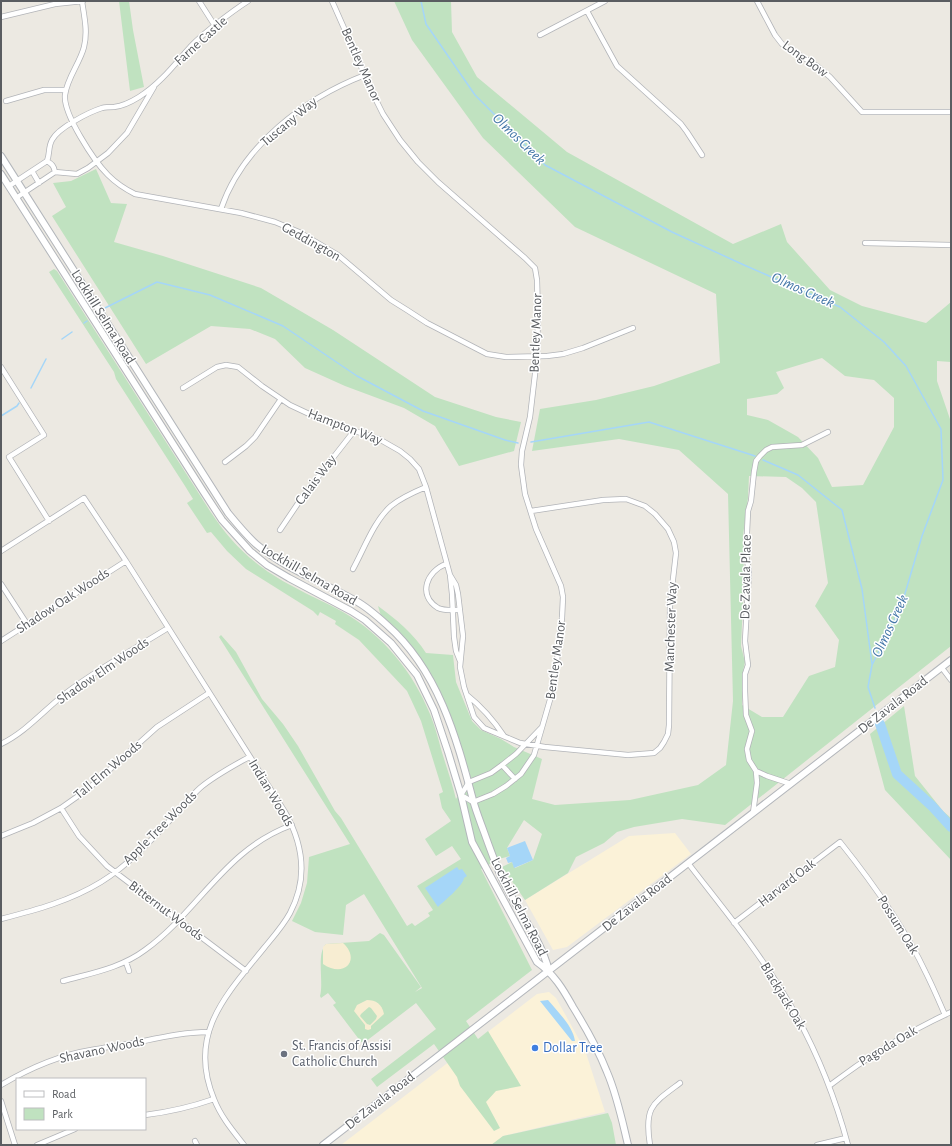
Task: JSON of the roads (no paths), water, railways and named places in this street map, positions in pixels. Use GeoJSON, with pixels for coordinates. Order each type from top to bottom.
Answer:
{"type":"FeatureCollection","features":[{"type":"Feature","properties":{"kind":"main road","name":"Lockhill Selma Road"},"geometry":{"type":"LineString","coordinates":[[1,156],[228,513],[256,544],[294,570],[357,602],[388,625],[412,651],[423,666],[437,691],[460,751],[473,802],[500,876],[545,956],[549,970]]}},
{"type":"Feature","properties":{"kind":"main road","name":"Lockhill Selma Road"},"geometry":{"type":"LineString","coordinates":[[1,174],[222,520],[250,551],[267,565],[351,611],[378,630],[404,658],[417,675],[434,710],[450,758],[461,795],[472,842],[537,962],[549,970],[563,989],[591,1036],[608,1072],[628,1145]]}},
{"type":"Feature","properties":{"kind":"main road","name":"De Zavala Road"},"geometry":{"type":"LineString","coordinates":[[323,1145],[951,660]]}},
{"type":"Feature","properties":{"kind":"street"},"geometry":{"type":"LineString","coordinates":[[1,17],[55,4],[82,1]]}},
{"type":"Feature","properties":{"kind":"street","name":"Geddington"},"geometry":{"type":"LineString","coordinates":[[82,1],[87,32],[84,47],[66,90],[64,101],[67,111],[96,161],[107,174],[121,186],[135,194],[221,209],[275,222],[308,237],[338,255],[391,300],[427,323],[478,350],[496,356],[537,357],[563,354],[583,348],[633,328]]}},
{"type":"Feature","properties":{"kind":"street"},"geometry":{"type":"LineString","coordinates":[[199,1],[215,26]]}},
{"type":"Feature","properties":{"kind":"street","name":"Farne Castle"},"geometry":{"type":"LineString","coordinates":[[47,161],[51,142],[55,135],[73,122],[91,112],[104,107],[115,107],[127,104],[141,96],[156,84],[193,45],[248,1]]}},
{"type":"Feature","properties":{"kind":"street","name":"Bentley Manor"},"geometry":{"type":"LineString","coordinates":[[332,1],[375,98],[390,126],[400,140],[418,162],[438,182],[525,258],[534,268],[537,280],[537,357],[530,417],[521,458],[525,494],[542,545],[557,575],[563,597],[554,686],[549,707],[541,728],[538,746],[528,766],[521,774],[493,794],[473,802]]}},
{"type":"Feature","properties":{"kind":"street"},"geometry":{"type":"LineString","coordinates":[[540,35],[605,1]]}},
{"type":"Feature","properties":{"kind":"street","name":"Long Bow"},"geometry":{"type":"LineString","coordinates":[[757,1],[775,35],[782,44],[817,66],[830,77],[862,112],[951,112]]}},
{"type":"Feature","properties":{"kind":"street"},"geometry":{"type":"LineString","coordinates":[[587,11],[617,66],[681,124],[702,155]]}},
{"type":"Feature","properties":{"kind":"street","name":"Tuscany Way"},"geometry":{"type":"LineString","coordinates":[[221,209],[234,178],[256,149],[273,132],[312,101],[338,86],[365,75]]}},
{"type":"Feature","properties":{"kind":"street","name":"Farne Castle"},"geometry":{"type":"LineString","coordinates":[[55,172],[77,174],[108,153],[127,132],[156,84]]}},
{"type":"Feature","properties":{"kind":"street"},"geometry":{"type":"LineString","coordinates":[[6,100],[44,90],[66,90]]}},
{"type":"Feature","properties":{"kind":"street"},"geometry":{"type":"LineString","coordinates":[[9,186],[47,161],[52,163],[55,172],[16,198]]}},
{"type":"Feature","properties":{"kind":"street"},"geometry":{"type":"LineString","coordinates":[[32,171],[39,183]]}},
{"type":"Feature","properties":{"kind":"street"},"geometry":{"type":"LineString","coordinates":[[865,243],[951,245]]}},
{"type":"Feature","properties":{"kind":"street"},"geometry":{"type":"LineString","coordinates":[[76,291],[84,286]]}},
{"type":"Feature","properties":{"kind":"street","name":"Hampton Way"},"geometry":{"type":"LineString","coordinates":[[183,388],[217,367],[232,365],[244,371],[281,399],[322,420],[379,439],[405,455],[419,470],[426,487],[446,564],[456,585],[463,636],[460,662],[462,682],[474,717],[479,723],[491,731],[520,743],[538,746]]}},
{"type":"Feature","properties":{"kind":"street"},"geometry":{"type":"LineString","coordinates":[[1,551],[49,521],[9,458],[44,435],[2,369]]}},
{"type":"Feature","properties":{"kind":"street"},"geometry":{"type":"LineString","coordinates":[[225,462],[255,437],[281,399]]}},
{"type":"Feature","properties":{"kind":"street"},"geometry":{"type":"LineString","coordinates":[[151,410],[159,405]]}},
{"type":"Feature","properties":{"kind":"street","name":"Calais Way"},"geometry":{"type":"LineString","coordinates":[[280,530],[303,496],[354,431]]}},
{"type":"Feature","properties":{"kind":"street","name":"De Zavala Place"},"geometry":{"type":"LineString","coordinates":[[753,813],[757,783],[756,771],[749,760],[747,749],[752,731],[746,715],[745,674],[748,664],[745,641],[749,572],[746,554],[746,532],[756,461],[766,450],[772,447],[783,445],[798,447],[828,432]]}},
{"type":"Feature","properties":{"kind":"street"},"geometry":{"type":"LineString","coordinates":[[353,569],[376,526],[386,511],[405,497],[426,487]]}},
{"type":"Feature","properties":{"kind":"street","name":"Indian Woods"},"geometry":{"type":"LineString","coordinates":[[49,521],[84,498],[126,561],[285,812],[298,840],[301,862],[300,878],[298,893],[292,908],[284,922],[222,1001],[212,1022],[206,1042],[206,1065],[210,1088],[224,1119],[243,1145]]}},
{"type":"Feature","properties":{"kind":"street","name":"Manchester Way"},"geometry":{"type":"LineString","coordinates":[[531,511],[603,500],[626,499],[638,502],[645,506],[662,521],[674,542],[676,553],[670,605],[670,725],[668,734],[660,748],[654,752],[628,755],[538,746]]}},
{"type":"Feature","properties":{"kind":"street","name":"Shadow Oak Woods"},"geometry":{"type":"LineString","coordinates":[[1,641],[126,561]]}},
{"type":"Feature","properties":{"kind":"street"},"geometry":{"type":"LineString","coordinates":[[446,564],[439,567],[429,576],[427,592],[431,600],[438,608],[460,610]]}},
{"type":"Feature","properties":{"kind":"street"},"geometry":{"type":"LineString","coordinates":[[289,578],[294,570]]}},
{"type":"Feature","properties":{"kind":"street","name":"Hampton Way"},"geometry":{"type":"LineString","coordinates":[[450,575],[456,651],[460,662]]}},
{"type":"Feature","properties":{"kind":"street"},"geometry":{"type":"LineString","coordinates":[[1,584],[27,624]]}},
{"type":"Feature","properties":{"kind":"street","name":"Shadow Elm Woods"},"geometry":{"type":"LineString","coordinates":[[1,744],[22,731],[85,680],[168,628]]}},
{"type":"Feature","properties":{"kind":"street"},"geometry":{"type":"LineString","coordinates":[[942,668],[951,680]]}},
{"type":"Feature","properties":{"kind":"street","name":"Tall Elm Woods"},"geometry":{"type":"LineString","coordinates":[[1,836],[33,823],[61,808],[88,789],[157,727],[209,693]]}},
{"type":"Feature","properties":{"kind":"street"},"geometry":{"type":"LineString","coordinates":[[467,695],[477,702],[491,717],[504,736]]}},
{"type":"Feature","properties":{"kind":"street","name":"Bentley Manor"},"geometry":{"type":"LineString","coordinates":[[469,782],[491,773],[502,765],[541,728]]}},
{"type":"Feature","properties":{"kind":"street","name":"Apple Tree Woods"},"geometry":{"type":"LineString","coordinates":[[1,919],[61,902],[102,882],[155,838],[201,787],[235,764],[249,757]]}},
{"type":"Feature","properties":{"kind":"street"},"geometry":{"type":"LineString","coordinates":[[502,765],[514,779]]}},
{"type":"Feature","properties":{"kind":"street"},"geometry":{"type":"LineString","coordinates":[[756,771],[766,776],[791,784]]}},
{"type":"Feature","properties":{"kind":"street"},"geometry":{"type":"LineString","coordinates":[[469,782],[461,795],[473,802]]}},
{"type":"Feature","properties":{"kind":"street","name":"Bitternut Woods"},"geometry":{"type":"LineString","coordinates":[[61,808],[87,846],[114,872],[246,971]]}},
{"type":"Feature","properties":{"kind":"street"},"geometry":{"type":"LineString","coordinates":[[63,980],[99,972],[126,962],[144,951],[159,939],[222,872],[243,853],[273,833],[292,825]]}},
{"type":"Feature","properties":{"kind":"street","name":"Harvard Oak"},"geometry":{"type":"LineString","coordinates":[[734,923],[840,842]]}},
{"type":"Feature","properties":{"kind":"street","name":"Possum Oak"},"geometry":{"type":"LineString","coordinates":[[840,842],[862,869],[901,928],[926,972],[945,1015]]}},
{"type":"Feature","properties":{"kind":"street","name":"Blackjack Oak"},"geometry":{"type":"LineString","coordinates":[[688,863],[734,923],[786,996],[812,1045],[829,1086],[848,1145]]}},
{"type":"Feature","properties":{"kind":"street"},"geometry":{"type":"LineString","coordinates":[[126,962],[129,971]]}},
{"type":"Feature","properties":{"kind":"street","name":"Pagoda Oak"},"geometry":{"type":"LineString","coordinates":[[829,1086],[882,1048],[951,1012]]}},
{"type":"Feature","properties":{"kind":"street","name":"Shavano Woods"},"geometry":{"type":"LineString","coordinates":[[1,1085],[32,1069],[60,1058],[90,1050],[139,1042],[174,1034],[209,1032]]}},
{"type":"Feature","properties":{"kind":"street"},"geometry":{"type":"LineString","coordinates":[[650,1145],[648,1124],[651,1109],[659,1099],[680,1083]]}},
{"type":"Feature","properties":{"kind":"street"},"geometry":{"type":"LineString","coordinates":[[146,1115],[185,1108],[214,1099]]}},
{"type":"Feature","properties":{"kind":"street"},"geometry":{"type":"LineString","coordinates":[[1,1101],[15,1145]]}},
{"type":"Feature","properties":{"kind":"street"},"geometry":{"type":"LineString","coordinates":[[37,1145],[73,1130]]}},
{"type":"Feature","properties":{"kind":"street"},"geometry":{"type":"LineString","coordinates":[[817,1145],[846,1138]]}},
{"type":"Feature","properties":{"kind":"water"},"geometry":{"type":"Polygon","coordinates":[[[525,841],[533,860],[514,868],[512,862],[508,863],[506,858],[510,856],[507,848],[525,841]]]}},
{"type":"Feature","properties":{"kind":"water"},"geometry":{"type":"Polygon","coordinates":[[[457,867],[459,870],[462,869],[467,876],[457,889],[438,907],[425,888],[457,867]]]}},
{"type":"Feature","properties":{"kind":"water"},"geometry":{"type":"Polygon","coordinates":[[[548,1000],[568,1024],[574,1035],[575,1041],[572,1041],[540,1001],[548,1000]]]}},
{"type":"Feature","properties":{"kind":"waterway","name":"Olmos Creek"},"geometry":{"type":"LineString","coordinates":[[421,1],[426,24],[475,95],[545,165],[672,232],[840,307],[884,342],[906,366],[941,429],[943,480],[922,536],[901,607],[872,665],[868,687],[875,708]]}},
{"type":"Feature","properties":{"kind":"waterway"},"geometry":{"type":"LineString","coordinates":[[105,308],[157,282],[210,295],[283,326],[357,376],[423,411],[505,440],[518,443]]}},
{"type":"Feature","properties":{"kind":"waterway"},"geometry":{"type":"LineString","coordinates":[[62,339],[72,332]]}},
{"type":"Feature","properties":{"kind":"waterway"},"geometry":{"type":"LineString","coordinates":[[31,388],[46,359]]}},
{"type":"Feature","properties":{"kind":"waterway"},"geometry":{"type":"LineString","coordinates":[[1,416],[17,406],[19,403]]}},
{"type":"Feature","properties":{"kind":"waterway"},"geometry":{"type":"LineString","coordinates":[[531,442],[649,422],[755,456]]}},
{"type":"Feature","properties":{"kind":"waterway"},"geometry":{"type":"LineString","coordinates":[[763,460],[798,475],[842,510],[862,589],[872,664]]}},
{"type":"Feature","properties":{"kind":"waterway","name":"Olmos Creek"},"geometry":{"type":"LineString","coordinates":[[880,724],[897,774],[932,806],[951,827]]}},
{"type":"Feature","properties":{"kind":"place","name":"Dollar Tree"},"geometry":{"type":"Point","coordinates":[535,1048]}},
{"type":"Feature","properties":{"kind":"place","name":"St. Francis of Assisi Catholic Church"},"geometry":{"type":"Point","coordinates":[284,1054]}}]}
